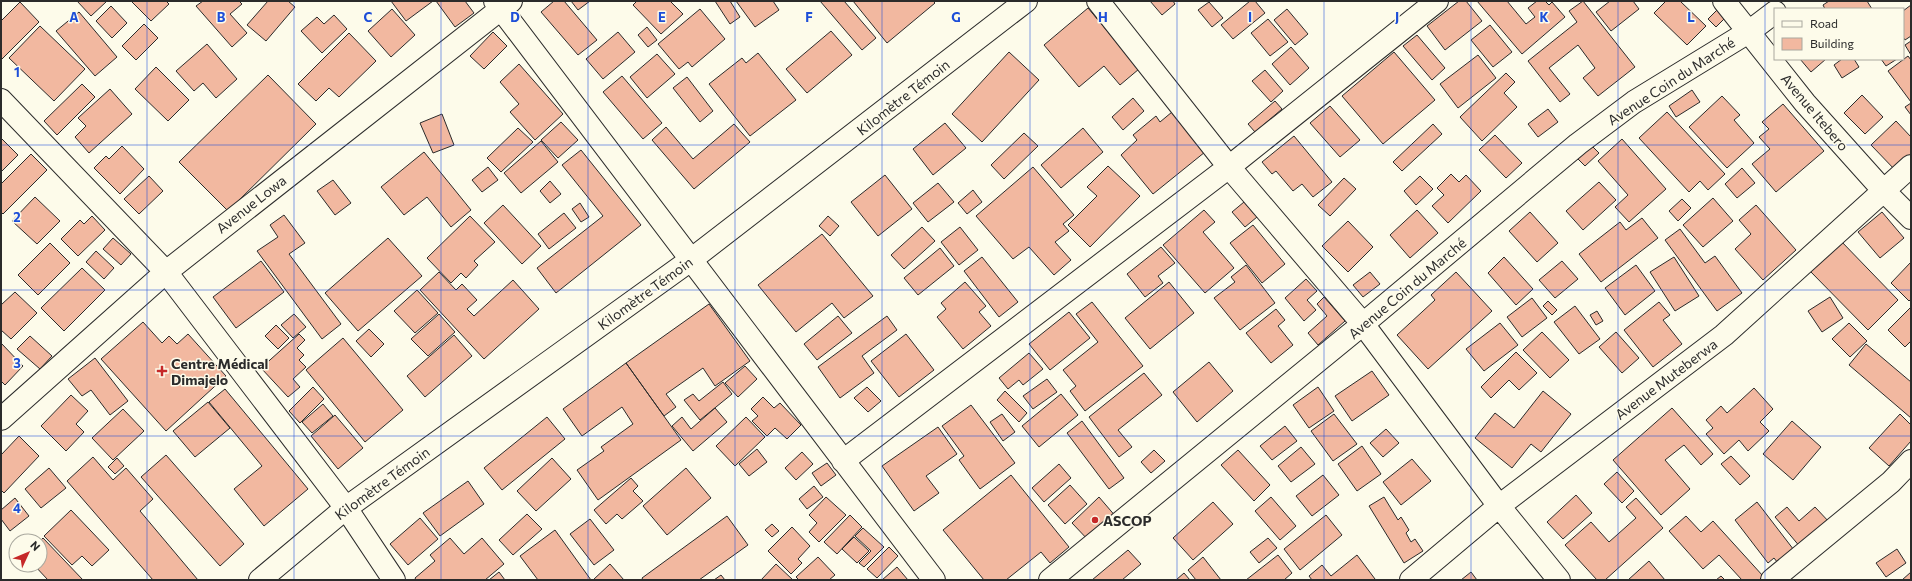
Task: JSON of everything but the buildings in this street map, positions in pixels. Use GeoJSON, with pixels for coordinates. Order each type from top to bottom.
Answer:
{"type":"FeatureCollection","features":[{"type":"Feature","properties":{"kind":"street","name":"Kilomètre Témoin"},"geometry":{"type":"LineString","coordinates":[[260,580],[346,508],[692,259],[1026,1]]}},
{"type":"Feature","properties":{"kind":"street"},"geometry":{"type":"LineString","coordinates":[[1098,1],[1229,167],[1363,324],[1500,506],[1559,580]]}},
{"type":"Feature","properties":{"kind":"street"},"geometry":{"type":"LineString","coordinates":[[843,461],[1229,167],[1437,1]]}},
{"type":"Feature","properties":{"kind":"street","name":"Avenue Itebero"},"geometry":{"type":"LineString","coordinates":[[1724,1],[1750,31],[1805,103],[1883,190],[1911,218]]}},
{"type":"Feature","properties":{"kind":"street"},"geometry":{"type":"LineString","coordinates":[[1780,8],[1790,1]]}},
{"type":"Feature","properties":{"kind":"street"},"geometry":{"type":"LineString","coordinates":[[502,3],[843,461],[934,580]]}},
{"type":"Feature","properties":{"kind":"street","name":"Avenue Lowa"},"geometry":{"type":"LineString","coordinates":[[1,419],[166,272],[502,3]]}},
{"type":"Feature","properties":{"kind":"street","name":"Avenue Coin du Marché"},"geometry":{"type":"LineString","coordinates":[[1050,580],[1363,324],[1578,144],[1634,102],[1750,31],[1774,13]]}},
{"type":"Feature","properties":{"kind":"street"},"geometry":{"type":"LineString","coordinates":[[1,100],[166,272],[346,508],[394,580]]}},
{"type":"Feature","properties":{"kind":"street","name":"Avenue Muteberwa"},"geometry":{"type":"LineString","coordinates":[[1411,580],[1500,506],[1724,335],[1911,166]]}},
{"type":"Feature","properties":{"kind":"street"},"geometry":{"type":"LineString","coordinates":[[1772,580],[1891,482],[1911,461]]}},
{"type":"Feature","properties":{"kind":"place","name":"Centre Médical Dimajelo"},"geometry":{"type":"Point","coordinates":[162,371]}},
{"type":"Feature","properties":{"kind":"place","name":"ASCOP"},"geometry":{"type":"Point","coordinates":[1095,520]}}]}
